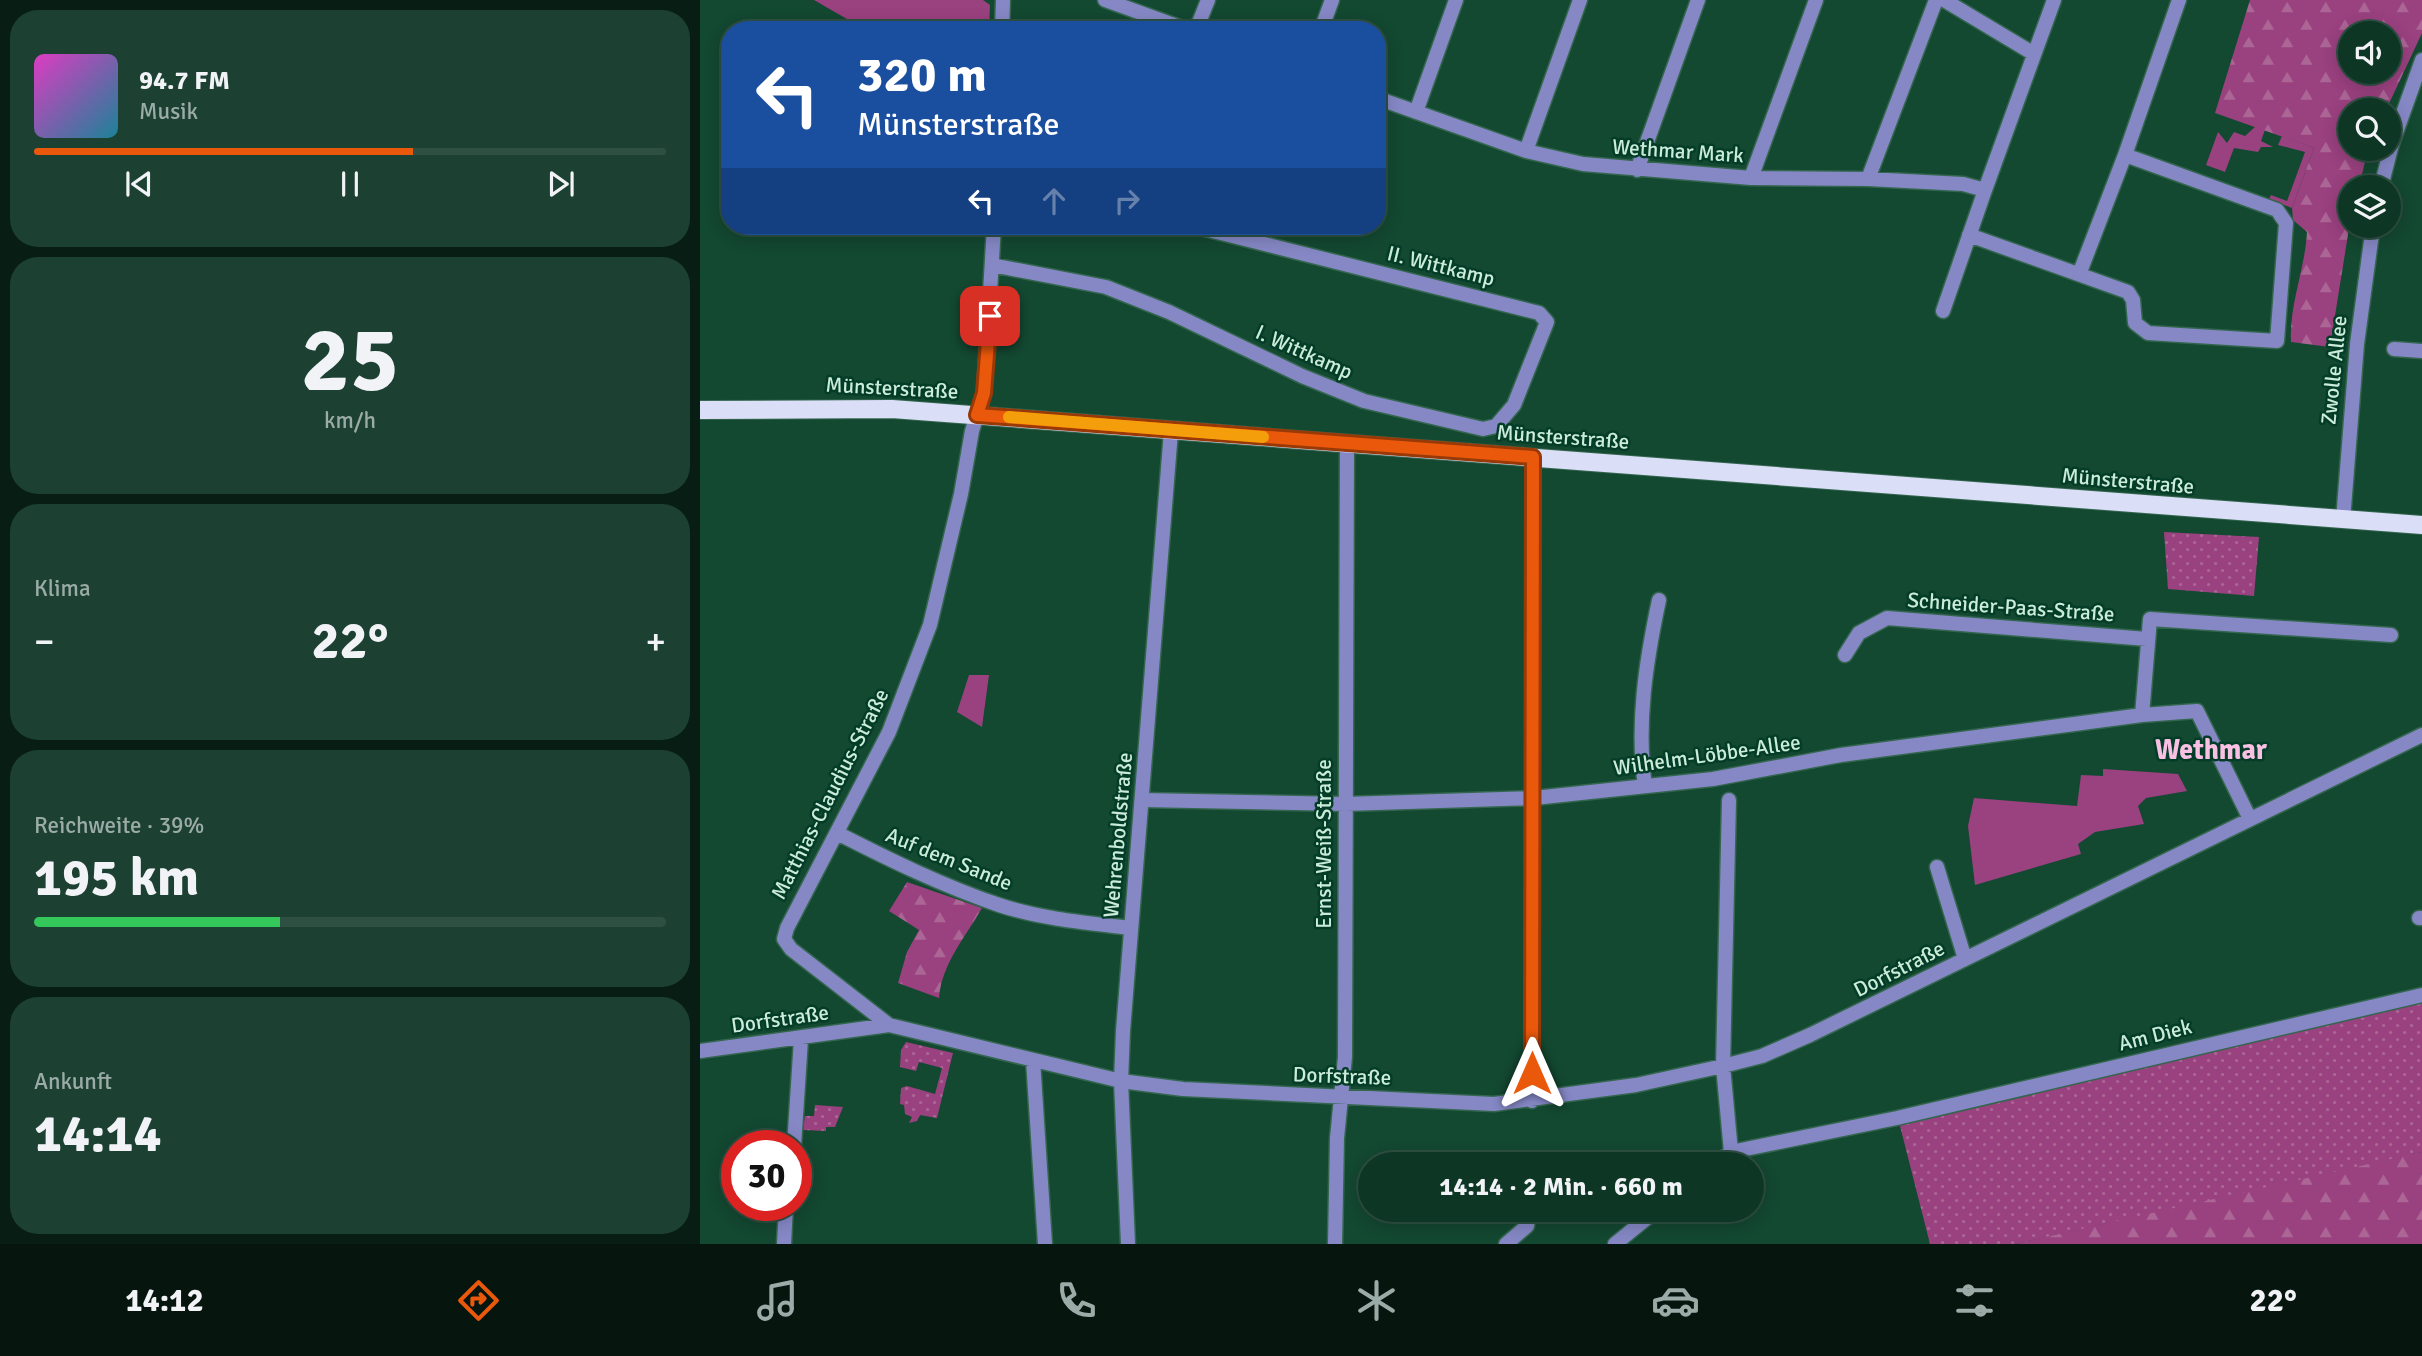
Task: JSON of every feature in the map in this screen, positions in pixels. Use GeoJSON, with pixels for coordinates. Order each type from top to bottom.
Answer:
{"type":"FeatureCollection","features":[{"type":"Feature","properties":{"kind":"main road","name":"Münsterstraße"},"geometry":{"type":"LineString","coordinates":[[700,410],[880,408],[2422,525]]}},
{"type":"Feature","properties":{"kind":"street"},"geometry":{"type":"LineString","coordinates":[[1002,21],[1003,0]]}},
{"type":"Feature","properties":{"kind":"street"},"geometry":{"type":"LineString","coordinates":[[1105,0],[1163,21]]}},
{"type":"Feature","properties":{"kind":"street"},"geometry":{"type":"LineString","coordinates":[[1200,21],[1208,0]]}},
{"type":"Feature","properties":{"kind":"street"},"geometry":{"type":"LineString","coordinates":[[1324,21],[1332,0]]}},
{"type":"Feature","properties":{"kind":"street"},"geometry":{"type":"LineString","coordinates":[[1416,112],[1456,0]]}},
{"type":"Feature","properties":{"kind":"street"},"geometry":{"type":"LineString","coordinates":[[1526,151],[1580,0]]}},
{"type":"Feature","properties":{"kind":"street"},"geometry":{"type":"LineString","coordinates":[[1637,170],[1698,0]]}},
{"type":"Feature","properties":{"kind":"street"},"geometry":{"type":"LineString","coordinates":[[1751,178],[1816,0]]}},
{"type":"Feature","properties":{"kind":"street"},"geometry":{"type":"LineString","coordinates":[[1868,179],[1936,0]]}},
{"type":"Feature","properties":{"kind":"street"},"geometry":{"type":"LineString","coordinates":[[1944,0],[2034,54]]}},
{"type":"Feature","properties":{"kind":"street"},"geometry":{"type":"LineString","coordinates":[[1943,311],[2054,0]]}},
{"type":"Feature","properties":{"kind":"street"},"geometry":{"type":"LineString","coordinates":[[2080,272],[2126,155],[2179,0]]}},
{"type":"Feature","properties":{"kind":"street"},"geometry":{"type":"LineString","coordinates":[[2384,175],[2392,144],[2422,60]]}},
{"type":"Feature","properties":{"kind":"street","name":"Wethmar Mark"},"geometry":{"type":"LineString","coordinates":[[1386,101],[1526,151],[1583,164],[1751,178],[1868,179],[1963,184],[1985,190]]}},
{"type":"Feature","properties":{"kind":"street"},"geometry":{"type":"LineString","coordinates":[[1969,234],[2080,272],[2128,292],[2133,300],[2135,323],[2148,333],[2277,341],[2286,223],[2277,210],[2126,155]]}},
{"type":"Feature","properties":{"kind":"street","name":"Matthias-Claudius-Straße"},"geometry":{"type":"LineString","coordinates":[[888,1025],[791,949],[784,939],[787,928],[890,732],[917,663],[937,594],[984,393],[994,235]]}},
{"type":"Feature","properties":{"kind":"street","name":"II. Wittkamp"},"geometry":{"type":"LineString","coordinates":[[1229,235],[1539,313],[1546,318],[1546,326]]}},
{"type":"Feature","properties":{"kind":"street","name":"Zwolle Allee"},"geometry":{"type":"LineString","coordinates":[[2343,520],[2353,378],[2371,238]]}},
{"type":"Feature","properties":{"kind":"street","name":"I. Wittkamp"},"geometry":{"type":"LineString","coordinates":[[992,265],[1106,287],[1169,312],[1302,376],[1364,401],[1483,429],[1496,426],[1514,405],[1546,326]]}},
{"type":"Feature","properties":{"kind":"street"},"geometry":{"type":"LineString","coordinates":[[2394,349],[2422,351]]}},
{"type":"Feature","properties":{"kind":"street","name":"Wehrenboldstraße"},"geometry":{"type":"LineString","coordinates":[[1128,1244],[1121,1081],[1171,430]]}},
{"type":"Feature","properties":{"kind":"street","name":"Ernst-Weiß-Straße"},"geometry":{"type":"LineString","coordinates":[[1335,1244],[1345,1057],[1347,444]]}},
{"type":"Feature","properties":{"kind":"street"},"geometry":{"type":"LineString","coordinates":[[1532,1101],[1533,457]]}},
{"type":"Feature","properties":{"kind":"street"},"geometry":{"type":"LineString","coordinates":[[1645,786],[1640,752],[1642,713],[1659,600]]}},
{"type":"Feature","properties":{"kind":"street","name":"Schneider-Paas-Straße"},"geometry":{"type":"LineString","coordinates":[[1845,655],[1859,633],[1887,618],[2147,639]]}},
{"type":"Feature","properties":{"kind":"street"},"geometry":{"type":"LineString","coordinates":[[2142,715],[2150,619],[2392,635]]}},
{"type":"Feature","properties":{"kind":"street","name":"Wilhelm-Löbbe-Allee"},"geometry":{"type":"LineString","coordinates":[[1142,800],[1345,804],[1534,798],[1751,774],[1841,755],[2142,715],[2197,711],[2250,819]]}},
{"type":"Feature","properties":{"kind":"street","name":"Dorfstraße"},"geometry":{"type":"LineString","coordinates":[[700,1051],[888,1025],[1121,1081],[1245,1094],[1494,1104],[1636,1085],[1762,1056],[1810,1035],[2422,735]]}},
{"type":"Feature","properties":{"kind":"street"},"geometry":{"type":"LineString","coordinates":[[1729,800],[1723,1066],[1731,1152]]}},
{"type":"Feature","properties":{"kind":"street","name":"Auf dem Sande"},"geometry":{"type":"LineString","coordinates":[[837,833],[910,870],[1001,906],[1075,922],[1131,928]]}},
{"type":"Feature","properties":{"kind":"street","name":"Dorfstraße"},"geometry":{"type":"LineString","coordinates":[[1937,867],[1965,959]]}},
{"type":"Feature","properties":{"kind":"street","name":"Am Diek"},"geometry":{"type":"LineString","coordinates":[[1731,1152],[1898,1118],[2422,995]]}},
{"type":"Feature","properties":{"kind":"street"},"geometry":{"type":"LineString","coordinates":[[795,1130],[801,1039]]}},
{"type":"Feature","properties":{"kind":"street"},"geometry":{"type":"LineString","coordinates":[[1033,1060],[1045,1244]]}},
{"type":"Feature","properties":{"kind":"street"},"geometry":{"type":"LineString","coordinates":[[784,1244],[785,1221]]}},
{"type":"Feature","properties":{"kind":"street"},"geometry":{"type":"LineString","coordinates":[[1506,1244],[1527,1226],[1527,1222]]}},
{"type":"Feature","properties":{"kind":"street"},"geometry":{"type":"LineString","coordinates":[[1615,1244],[1642,1222]]}},
{"type":"Feature","properties":{"kind":"green space"},"geometry":{"type":"Polygon","coordinates":[[[814,0],[983,0],[990,5],[989,21],[850,21],[814,0]]]}},
{"type":"Feature","properties":{"kind":"green space"},"geometry":{"type":"Polygon","coordinates":[[[2250,0],[2422,0],[2422,33],[2401,78],[2401,21],[2338,21],[2338,84],[2398,84],[2392,98],[2338,98],[2338,161],[2365,161],[2362,175],[2338,175],[2338,238],[2347,238],[2330,347],[2291,342],[2292,314],[2307,232],[2293,220],[2292,208],[2314,148],[2215,113],[2250,0]]]}},
{"type":"Feature","properties":{"kind":"green space"},"geometry":{"type":"Polygon","coordinates":[[[2256,126],[2265,130],[2261,141],[2273,147],[2261,147],[2258,152],[2234,148],[2225,172],[2206,165],[2218,132],[2227,143],[2234,132],[2245,136],[2256,126]]]}},
{"type":"Feature","properties":{"kind":"green space"},"geometry":{"type":"Polygon","coordinates":[[[2282,136],[2314,148],[2292,208],[2269,199],[2271,195],[2287,201],[2305,152],[2278,145],[2282,136]]]}},
{"type":"Feature","properties":{"kind":"green space"},"geometry":{"type":"Polygon","coordinates":[[[2164,532],[2259,537],[2254,596],[2168,589],[2164,532]]]}},
{"type":"Feature","properties":{"kind":"green space"},"geometry":{"type":"Polygon","coordinates":[[[969,675],[989,675],[982,727],[957,712],[969,675]]]}},
{"type":"Feature","properties":{"kind":"green space"},"geometry":{"type":"Polygon","coordinates":[[[2103,769],[2178,774],[2187,791],[2146,798],[2138,806],[2144,824],[2095,832],[2078,844],[2081,854],[1975,885],[1968,826],[1974,798],[2077,806],[2081,775],[2103,776],[2103,769]]]}},
{"type":"Feature","properties":{"kind":"green space"},"geometry":{"type":"Polygon","coordinates":[[[907,882],[982,908],[949,962],[939,998],[898,983],[907,952],[919,930],[889,911],[907,882]]]}},
{"type":"Feature","properties":{"kind":"green space"},"geometry":{"type":"Polygon","coordinates":[[[2422,1002],[2422,1152],[2015,1244],[1930,1244],[1899,1122],[2422,1002]]]}},
{"type":"Feature","properties":{"kind":"green space"},"geometry":{"type":"Polygon","coordinates":[[[906,1042],[953,1053],[937,1118],[920,1115],[917,1121],[909,1123],[912,1117],[905,1114],[904,1105],[900,1104],[901,1088],[907,1086],[935,1094],[942,1068],[919,1062],[916,1071],[900,1067],[901,1050],[906,1042]]]}},
{"type":"Feature","properties":{"kind":"green space"},"geometry":{"type":"Polygon","coordinates":[[[815,1105],[843,1107],[835,1127],[826,1127],[826,1131],[803,1130],[805,1116],[814,1116],[815,1105]]]}},
{"type":"Feature","properties":{"kind":"green space"},"geometry":{"type":"Polygon","coordinates":[[[2422,1152],[2422,1244],[2015,1244],[2401,1155],[2422,1152]]]}},
{"type":"Feature","properties":{"kind":"slow traffic"},"geometry":{"type":"LineString","coordinates":[[1009,417],[1263,437]]}},
{"type":"Feature","properties":{"kind":"district","name":"Wethmar"},"geometry":{"type":"Point","coordinates":[2211,749]}},
{"type":"Feature","properties":{"kind":"route"},"geometry":{"type":"LineString","coordinates":[[990,316],[984,393],[977,415],[1533,457],[1532,1073]]}}]}
